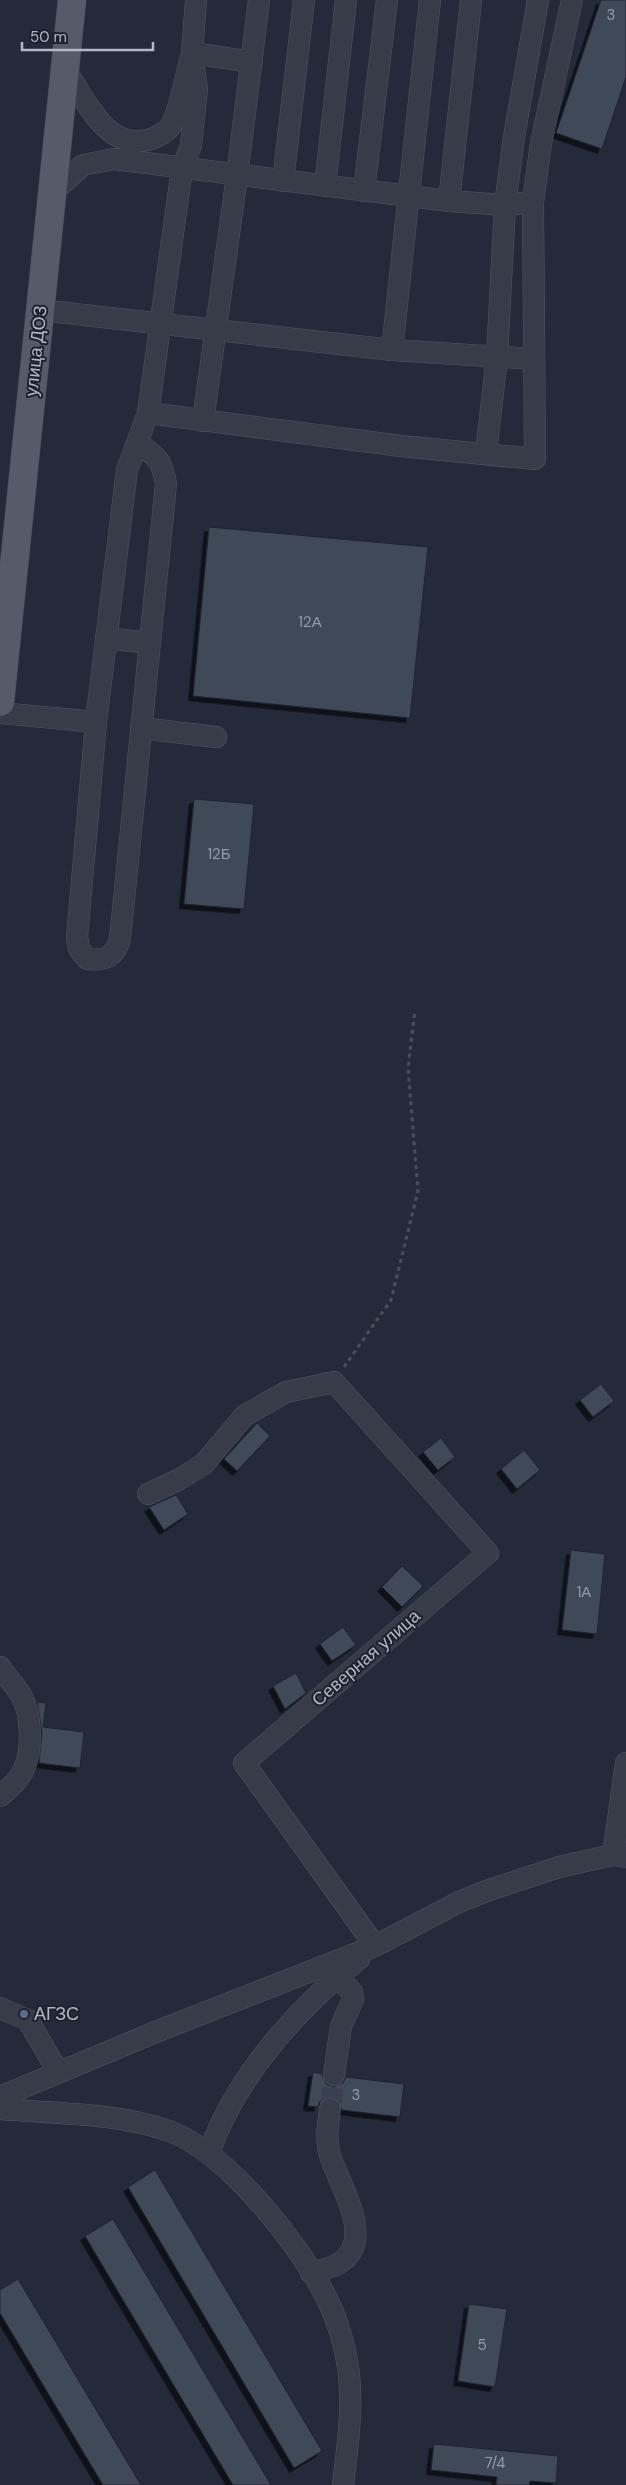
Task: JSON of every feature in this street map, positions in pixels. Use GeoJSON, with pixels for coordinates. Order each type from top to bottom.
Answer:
{"type":"FeatureCollection","features":[{"type":"Feature","properties":{"kind":"main road","name":"улица ДОЗ"},"geometry":{"type":"LineString","coordinates":[[0,702],[72,0]]}},
{"type":"Feature","properties":{"kind":"street"},"geometry":{"type":"LineString","coordinates":[[66,71],[106,130],[123,140],[141,142],[160,136],[172,125],[192,53],[196,0]]}},
{"type":"Feature","properties":{"kind":"street"},"geometry":{"type":"LineString","coordinates":[[203,421],[214,331],[238,176],[259,0]]}},
{"type":"Feature","properties":{"kind":"street"},"geometry":{"type":"LineString","coordinates":[[283,181],[304,0]]}},
{"type":"Feature","properties":{"kind":"street"},"geometry":{"type":"LineString","coordinates":[[325,186],[346,0]]}},
{"type":"Feature","properties":{"kind":"street"},"geometry":{"type":"LineString","coordinates":[[364,191],[387,0]]}},
{"type":"Feature","properties":{"kind":"street"},"geometry":{"type":"LineString","coordinates":[[392,350],[430,0]]}},
{"type":"Feature","properties":{"kind":"street"},"geometry":{"type":"LineString","coordinates":[[449,201],[471,0]]}},
{"type":"Feature","properties":{"kind":"street"},"geometry":{"type":"LineString","coordinates":[[486,453],[497,357],[505,205],[514,137],[538,0]]}},
{"type":"Feature","properties":{"kind":"street"},"geometry":{"type":"LineString","coordinates":[[148,413],[410,447],[535,459],[533,202],[541,143],[572,0]]}},
{"type":"Feature","properties":{"kind":"street"},"geometry":{"type":"LineString","coordinates":[[192,53],[252,62]]}},
{"type":"Feature","properties":{"kind":"street"},"geometry":{"type":"LineString","coordinates":[[138,444],[158,456],[163,468],[166,484],[148,643],[120,939],[118,948],[111,956],[102,961],[87,959],[79,949],[77,937],[96,722],[127,470],[148,413],[182,168],[190,145],[197,90],[192,53]]}},
{"type":"Feature","properties":{"kind":"street"},"geometry":{"type":"LineString","coordinates":[[529,53],[559,60]]}},
{"type":"Feature","properties":{"kind":"street"},"geometry":{"type":"LineString","coordinates":[[514,137],[541,143]]}},
{"type":"Feature","properties":{"kind":"street"},"geometry":{"type":"LineString","coordinates":[[53,192],[83,165],[114,159],[449,201],[505,205],[533,202]]}},
{"type":"Feature","properties":{"kind":"street"},"geometry":{"type":"LineString","coordinates":[[501,264],[532,264]]}},
{"type":"Feature","properties":{"kind":"street"},"geometry":{"type":"LineString","coordinates":[[40,310],[392,350],[534,359]]}},
{"type":"Feature","properties":{"kind":"street"},"geometry":{"type":"LineString","coordinates":[[106,638],[148,643]]}},
{"type":"Feature","properties":{"kind":"street"},"geometry":{"type":"LineString","coordinates":[[0,713],[96,722]]}},
{"type":"Feature","properties":{"kind":"street"},"geometry":{"type":"LineString","coordinates":[[141,728],[216,737]]}},
{"type":"Feature","properties":{"kind":"street"},"geometry":{"type":"LineString","coordinates":[[148,1494],[180,1479],[204,1464],[244,1416],[286,1392],[334,1382]]}},
{"type":"Feature","properties":{"kind":"street","name":"Северная улица"},"geometry":{"type":"LineString","coordinates":[[334,1382],[488,1553],[244,1762],[375,1946]]}},
{"type":"Feature","properties":{"kind":"street"},"geometry":{"type":"LineString","coordinates":[[0,1667],[21,1696],[28,1711],[30,1739],[24,1770],[11,1788],[0,1796]]}},
{"type":"Feature","properties":{"kind":"street"},"geometry":{"type":"LineString","coordinates":[[0,2097],[158,2030],[375,1946],[459,1902],[489,1890],[559,1867],[620,1856],[626,1763]]}},
{"type":"Feature","properties":{"kind":"street"},"geometry":{"type":"LineString","coordinates":[[208,2153],[228,2108],[253,2070],[303,2010],[337,1976],[375,1946]]}},
{"type":"Feature","properties":{"kind":"street"},"geometry":{"type":"LineString","coordinates":[[334,2075],[340,2026],[354,2000],[352,1992],[337,1976]]}},
{"type":"Feature","properties":{"kind":"street"},"geometry":{"type":"LineString","coordinates":[[0,2008],[28,2020],[58,2072]]}},
{"type":"Feature","properties":{"kind":"street"},"geometry":{"type":"LineString","coordinates":[[0,2108],[81,2116],[149,2126],[169,2131],[208,2153],[245,2188],[288,2240],[311,2272],[334,2317],[349,2375],[350,2413],[343,2485]]}},
{"type":"Feature","properties":{"kind":"street"},"geometry":{"type":"LineString","coordinates":[[311,2272],[341,2262],[354,2243],[356,2224],[330,2154],[327,2138],[330,2109]]}},
{"type":"Feature","properties":{"kind":"path"},"geometry":{"type":"LineString","coordinates":[[334,1382],[391,1300],[418,1191],[408,1068],[415,1010]]}},
{"type":"Feature","properties":{"kind":"building"},"geometry":{"type":"Polygon","coordinates":[[[601,0],[626,0],[626,77],[602,149],[556,133],[601,0]]]}},
{"type":"Feature","properties":{"kind":"building"},"geometry":{"type":"Polygon","coordinates":[[[209,527],[428,547],[410,718],[193,696],[209,527]]]}},
{"type":"Feature","properties":{"kind":"building"},"geometry":{"type":"Polygon","coordinates":[[[194,799],[254,804],[244,909],[184,904],[194,799]]]}},
{"type":"Feature","properties":{"kind":"building"},"geometry":{"type":"Polygon","coordinates":[[[601,1384],[614,1401],[593,1417],[580,1400],[601,1384]]]}},
{"type":"Feature","properties":{"kind":"building"},"geometry":{"type":"Polygon","coordinates":[[[257,1423],[270,1436],[237,1471],[224,1459],[257,1423]]]}},
{"type":"Feature","properties":{"kind":"building"},"geometry":{"type":"Polygon","coordinates":[[[441,1438],[455,1457],[438,1470],[423,1452],[441,1438]]]}},
{"type":"Feature","properties":{"kind":"building"},"geometry":{"type":"Polygon","coordinates":[[[524,1450],[540,1470],[517,1489],[501,1469],[524,1450]]]}},
{"type":"Feature","properties":{"kind":"building"},"geometry":{"type":"Polygon","coordinates":[[[176,1495],[188,1514],[164,1530],[149,1507],[176,1495]]]}},
{"type":"Feature","properties":{"kind":"building"},"geometry":{"type":"Polygon","coordinates":[[[571,1550],[605,1554],[597,1634],[562,1630],[571,1550]]]}},
{"type":"Feature","properties":{"kind":"building"},"geometry":{"type":"Polygon","coordinates":[[[402,1566],[423,1586],[402,1607],[382,1587],[402,1566]]]}},
{"type":"Feature","properties":{"kind":"building"},"geometry":{"type":"Polygon","coordinates":[[[343,1627],[356,1645],[332,1661],[320,1644],[343,1627]]]}},
{"type":"Feature","properties":{"kind":"building"},"geometry":{"type":"Polygon","coordinates":[[[296,1673],[306,1693],[285,1709],[273,1686],[296,1673]]]}},
{"type":"Feature","properties":{"kind":"building"},"geometry":{"type":"Polygon","coordinates":[[[37,1702],[46,1703],[43,1727],[84,1732],[80,1768],[39,1763],[42,1732],[37,1702]]]}},
{"type":"Feature","properties":{"kind":"building"},"geometry":{"type":"Polygon","coordinates":[[[313,2072],[322,2074],[326,2084],[333,2087],[343,2083],[346,2077],[404,2084],[400,2117],[342,2110],[338,2099],[331,2097],[320,2101],[318,2107],[308,2106],[313,2072]]]}},
{"type":"Feature","properties":{"kind":"building"},"geometry":{"type":"Polygon","coordinates":[[[155,2170],[322,2451],[294,2468],[128,2187],[155,2170]]]}},
{"type":"Feature","properties":{"kind":"building"},"geometry":{"type":"Polygon","coordinates":[[[113,2219],[271,2485],[233,2485],[85,2236],[113,2219]]]}},
{"type":"Feature","properties":{"kind":"building"},"geometry":{"type":"Polygon","coordinates":[[[18,2279],[141,2485],[103,2485],[0,2313],[0,2290],[18,2279]]]}},
{"type":"Feature","properties":{"kind":"building"},"geometry":{"type":"Polygon","coordinates":[[[469,2304],[507,2309],[495,2387],[458,2381],[469,2304]]]}},
{"type":"Feature","properties":{"kind":"building"},"geometry":{"type":"Polygon","coordinates":[[[434,2444],[558,2456],[556,2483],[530,2481],[529,2485],[496,2485],[497,2477],[431,2470],[434,2444]]]}},
{"type":"Feature","properties":{"kind":"tunnel"},"geometry":{"type":"LineString","coordinates":[[330,2109],[334,2075]]}},
{"type":"Feature","properties":{"kind":"place","name":"АГЗС"},"geometry":{"type":"Point","coordinates":[24,2014]}}]}
